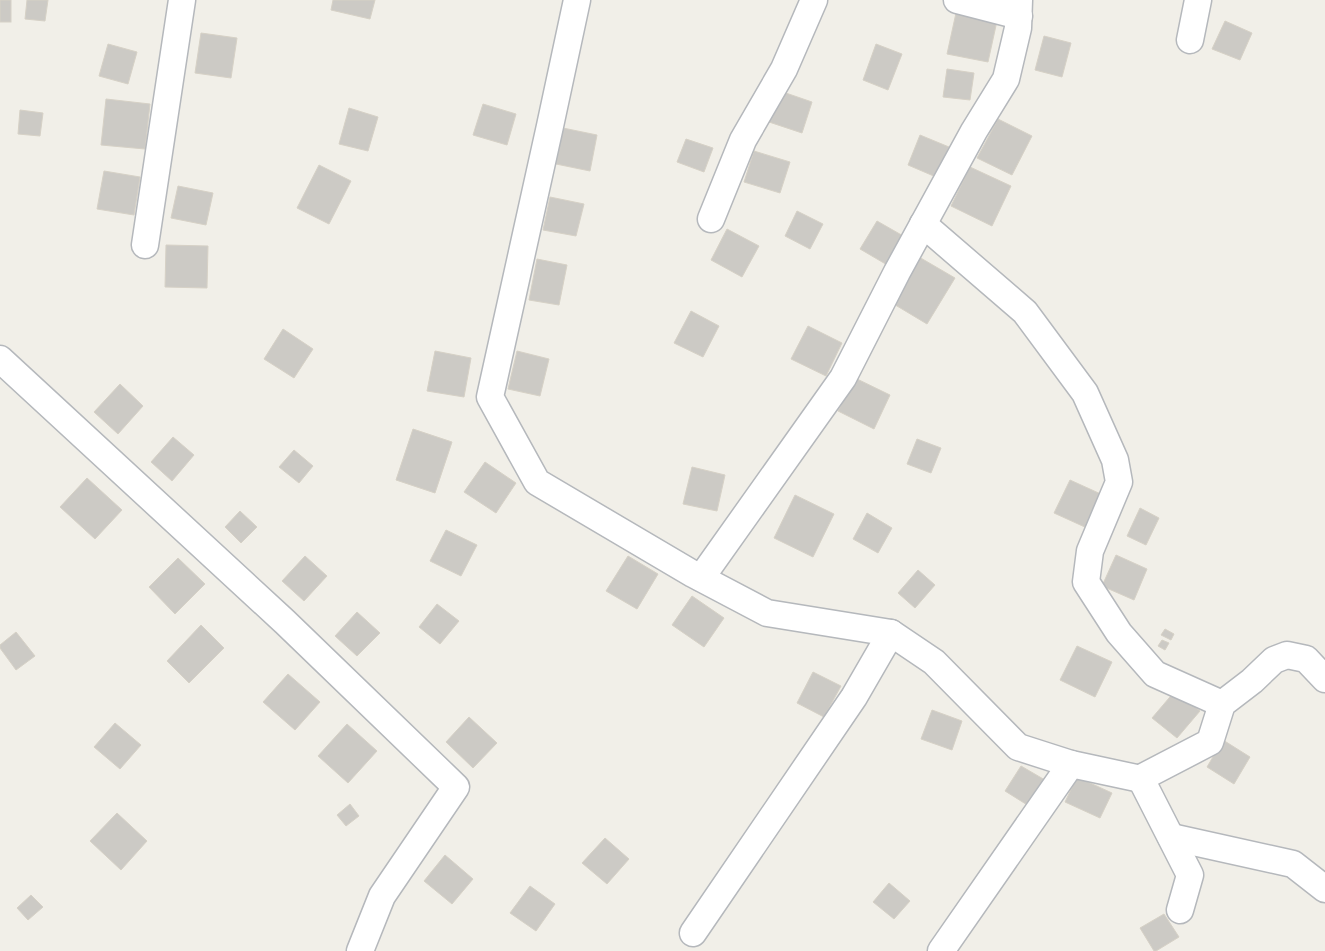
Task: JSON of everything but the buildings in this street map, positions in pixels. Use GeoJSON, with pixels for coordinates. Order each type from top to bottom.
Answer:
{"type":"FeatureCollection","features":[{"type":"Feature","properties":{"kind":"street"},"geometry":{"type":"LineString","coordinates":[[145,245],[182,0]]}},
{"type":"Feature","properties":{"kind":"street"},"geometry":{"type":"LineString","coordinates":[[577,0],[490,396],[537,482],[701,578],[767,613],[891,633],[934,662],[1018,747],[1071,764],[1140,779],[1210,742],[1222,704],[1252,681],[1274,660],[1288,655],[1306,659],[1325,679]]}},
{"type":"Feature","properties":{"kind":"street"},"geometry":{"type":"LineString","coordinates":[[711,220],[743,140],[784,68],[814,0]]}},
{"type":"Feature","properties":{"kind":"street"},"geometry":{"type":"LineString","coordinates":[[701,578],[843,378],[923,224],[974,131],[1006,79],[1018,28],[1019,8],[957,0]]}},
{"type":"Feature","properties":{"kind":"street"},"geometry":{"type":"LineString","coordinates":[[1190,40],[1198,0]]}},
{"type":"Feature","properties":{"kind":"street"},"geometry":{"type":"LineString","coordinates":[[923,224],[1025,312],[1085,392],[1115,460],[1119,482],[1090,551],[1086,582],[1119,633],[1155,674],[1222,704]]}},
{"type":"Feature","properties":{"kind":"street"},"geometry":{"type":"LineString","coordinates":[[0,359],[291,628],[456,787],[382,896],[360,951]]}},
{"type":"Feature","properties":{"kind":"street"},"geometry":{"type":"LineString","coordinates":[[694,933],[854,697],[891,633]]}},
{"type":"Feature","properties":{"kind":"street"},"geometry":{"type":"LineString","coordinates":[[941,951],[1071,764]]}},
{"type":"Feature","properties":{"kind":"street"},"geometry":{"type":"LineString","coordinates":[[1140,779],[1190,875],[1180,910]]}},
{"type":"Feature","properties":{"kind":"street"},"geometry":{"type":"LineString","coordinates":[[1171,837],[1293,864],[1325,889]]}}]}
